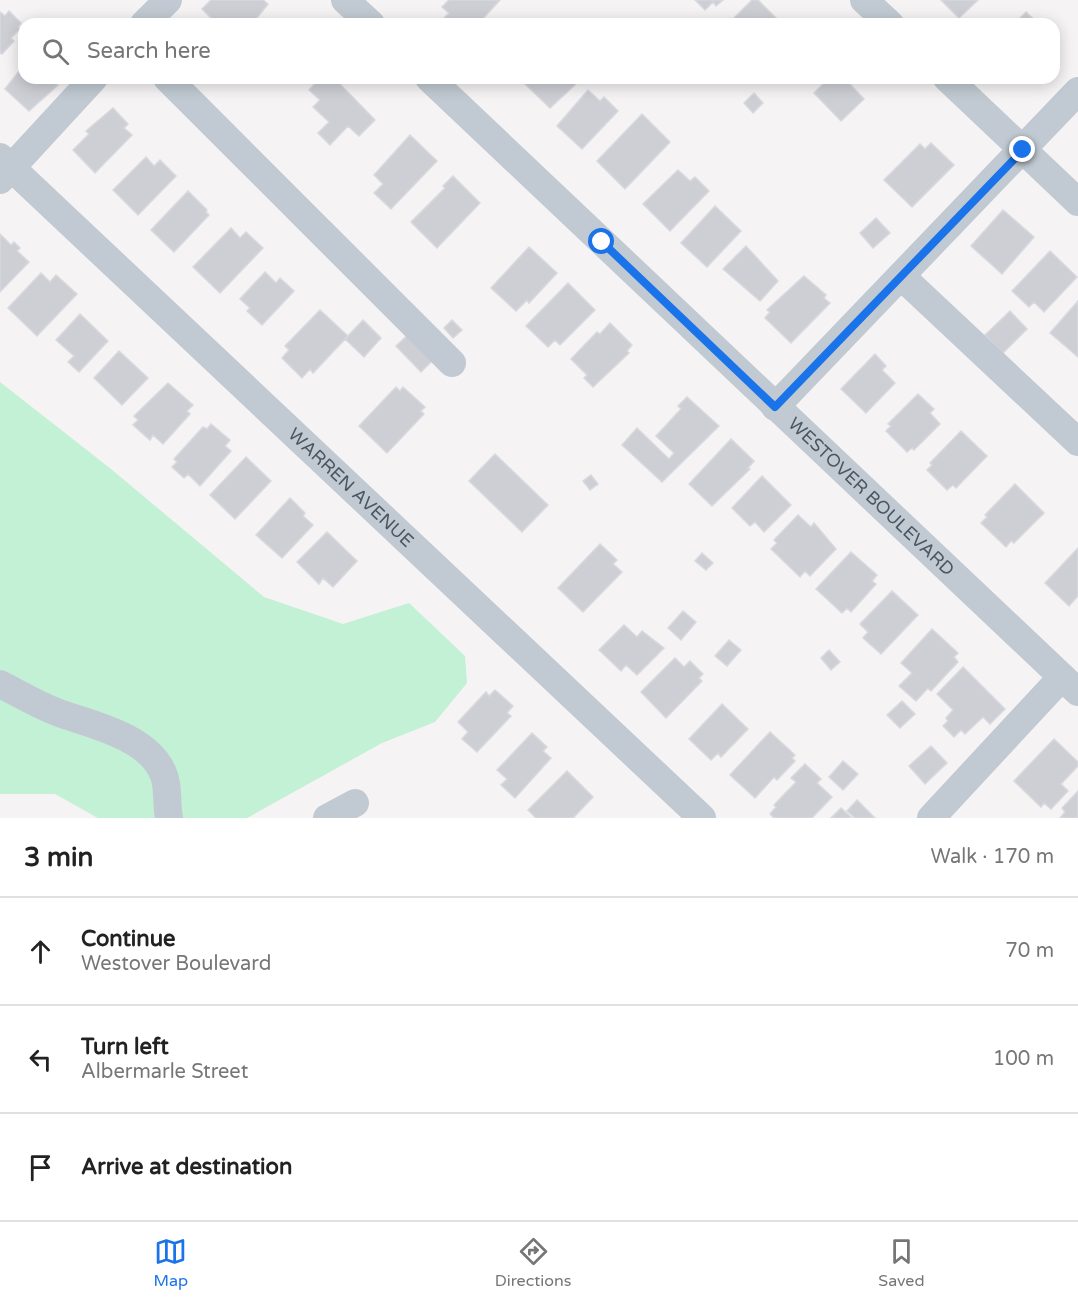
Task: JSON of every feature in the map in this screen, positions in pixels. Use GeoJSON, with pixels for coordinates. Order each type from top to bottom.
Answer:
{"type":"FeatureCollection","features":[{"type":"Feature","properties":{"kind":"street"},"geometry":{"type":"LineString","coordinates":[[150,18],[168,0]]}},
{"type":"Feature","properties":{"kind":"street"},"geometry":{"type":"LineString","coordinates":[[345,0],[364,18]]}},
{"type":"Feature","properties":{"kind":"street"},"geometry":{"type":"LineString","coordinates":[[864,0],[884,18]]}},
{"type":"Feature","properties":{"kind":"street"},"geometry":{"type":"LineString","coordinates":[[4,168],[88,84]]}},
{"type":"Feature","properties":{"kind":"street"},"geometry":{"type":"LineString","coordinates":[[173,84],[452,363]]}},
{"type":"Feature","properties":{"kind":"street","name":"WESTOVER BOULEVARD"},"geometry":{"type":"LineString","coordinates":[[435,84],[1070,684]]}},
{"type":"Feature","properties":{"kind":"street"},"geometry":{"type":"LineString","coordinates":[[953,84],[1078,202]]}},
{"type":"Feature","properties":{"kind":"street"},"geometry":{"type":"LineString","coordinates":[[775,407],[1078,91]]}},
{"type":"Feature","properties":{"kind":"street","name":"WARREN AVENUE"},"geometry":{"type":"LineString","coordinates":[[4,168],[702,818]]}},
{"type":"Feature","properties":{"kind":"street"},"geometry":{"type":"LineString","coordinates":[[901,276],[1078,442]]}},
{"type":"Feature","properties":{"kind":"street"},"geometry":{"type":"LineString","coordinates":[[0,684],[61,714],[110,728],[141,748],[162,771],[166,783],[169,818]]}},
{"type":"Feature","properties":{"kind":"street"},"geometry":{"type":"LineString","coordinates":[[941,815],[1070,684]]}},
{"type":"Feature","properties":{"kind":"street"},"geometry":{"type":"LineString","coordinates":[[327,818],[355,803]]}},
{"type":"Feature","properties":{"kind":"green space"},"geometry":{"type":"Polygon","coordinates":[[[0,382],[111,469],[264,597],[343,624],[409,603],[465,656],[467,683],[435,722],[382,743],[247,818],[98,818],[55,794],[0,794],[0,382]]]}},
{"type":"Feature","properties":{"kind":"building"},"geometry":{"type":"Polygon","coordinates":[[[211,0],[263,0],[268,4],[257,18],[211,18],[202,9],[211,0]]]}},
{"type":"Feature","properties":{"kind":"building"},"geometry":{"type":"Polygon","coordinates":[[[449,0],[500,0],[484,18],[444,18],[449,13],[442,7],[449,0]]]}},
{"type":"Feature","properties":{"kind":"building"},"geometry":{"type":"Polygon","coordinates":[[[695,0],[723,0],[716,6],[713,2],[705,10],[695,0]]]}},
{"type":"Feature","properties":{"kind":"building"},"geometry":{"type":"Polygon","coordinates":[[[752,0],[758,0],[776,18],[734,18],[752,0]]]}},
{"type":"Feature","properties":{"kind":"building"},"geometry":{"type":"Polygon","coordinates":[[[941,0],[978,0],[959,18],[941,0]]]}},
{"type":"Feature","properties":{"kind":"building"},"geometry":{"type":"Polygon","coordinates":[[[9,11],[18,20],[18,31],[11,38],[14,41],[2,54],[0,53],[0,12],[5,16],[9,11]]]}},
{"type":"Feature","properties":{"kind":"building"},"geometry":{"type":"Polygon","coordinates":[[[1026,12],[1032,18],[1020,18],[1026,12]]]}},
{"type":"Feature","properties":{"kind":"building"},"geometry":{"type":"Polygon","coordinates":[[[18,73],[18,84],[58,85],[29,111],[5,89],[18,73]]]}},
{"type":"Feature","properties":{"kind":"building"},"geometry":{"type":"Polygon","coordinates":[[[314,84],[340,84],[375,120],[359,136],[348,126],[330,145],[318,133],[329,122],[313,107],[320,100],[309,90],[314,84]]]}},
{"type":"Feature","properties":{"kind":"building"},"geometry":{"type":"Polygon","coordinates":[[[525,84],[576,84],[550,108],[525,84]]]}},
{"type":"Feature","properties":{"kind":"building"},"geometry":{"type":"Polygon","coordinates":[[[823,84],[850,84],[864,99],[841,121],[814,93],[823,84]]]}},
{"type":"Feature","properties":{"kind":"building"},"geometry":{"type":"Polygon","coordinates":[[[588,90],[600,101],[604,97],[618,111],[582,149],[557,126],[588,90]]]}},
{"type":"Feature","properties":{"kind":"building"},"geometry":{"type":"Polygon","coordinates":[[[754,93],[763,103],[753,113],[744,103],[754,93]]]}},
{"type":"Feature","properties":{"kind":"building"},"geometry":{"type":"Polygon","coordinates":[[[113,108],[128,124],[124,128],[132,135],[95,173],[73,150],[89,134],[86,131],[113,108]]]}},
{"type":"Feature","properties":{"kind":"building"},"geometry":{"type":"Polygon","coordinates":[[[642,114],[670,142],[625,189],[597,161],[642,114]]]}},
{"type":"Feature","properties":{"kind":"building"},"geometry":{"type":"Polygon","coordinates":[[[410,135],[437,161],[391,209],[374,193],[383,184],[374,175],[410,135]]]}},
{"type":"Feature","properties":{"kind":"building"},"geometry":{"type":"Polygon","coordinates":[[[931,143],[954,165],[912,207],[884,180],[920,144],[925,149],[931,143]]]}},
{"type":"Feature","properties":{"kind":"building"},"geometry":{"type":"Polygon","coordinates":[[[146,157],[154,166],[160,160],[176,176],[138,215],[113,190],[146,157]]]}},
{"type":"Feature","properties":{"kind":"building"},"geometry":{"type":"Polygon","coordinates":[[[678,170],[690,181],[695,177],[709,191],[670,231],[643,204],[678,170]]]}},
{"type":"Feature","properties":{"kind":"building"},"geometry":{"type":"Polygon","coordinates":[[[453,176],[480,203],[437,248],[411,222],[445,188],[443,186],[453,176]]]}},
{"type":"Feature","properties":{"kind":"building"},"geometry":{"type":"Polygon","coordinates":[[[188,191],[209,215],[174,252],[151,230],[188,191]]]}},
{"type":"Feature","properties":{"kind":"building"},"geometry":{"type":"Polygon","coordinates":[[[715,206],[741,231],[707,267],[681,243],[715,206]]]}},
{"type":"Feature","properties":{"kind":"building"},"geometry":{"type":"Polygon","coordinates":[[[1003,210],[1034,237],[1002,274],[971,246],[1003,210]]]}},
{"type":"Feature","properties":{"kind":"building"},"geometry":{"type":"Polygon","coordinates":[[[876,218],[890,233],[873,248],[860,233],[876,218]]]}},
{"type":"Feature","properties":{"kind":"building"},"geometry":{"type":"Polygon","coordinates":[[[231,228],[240,238],[246,232],[263,248],[220,293],[193,267],[231,228]]]}},
{"type":"Feature","properties":{"kind":"building"},"geometry":{"type":"Polygon","coordinates":[[[0,234],[11,245],[14,242],[20,248],[17,251],[29,262],[0,292],[0,234]]]}},
{"type":"Feature","properties":{"kind":"building"},"geometry":{"type":"Polygon","coordinates":[[[746,246],[778,281],[760,301],[723,269],[746,246]]]}},
{"type":"Feature","properties":{"kind":"building"},"geometry":{"type":"Polygon","coordinates":[[[529,247],[557,273],[529,303],[527,300],[516,311],[491,288],[529,247]]]}},
{"type":"Feature","properties":{"kind":"building"},"geometry":{"type":"Polygon","coordinates":[[[1050,251],[1077,277],[1044,312],[1034,302],[1029,307],[1012,291],[1050,251]]]}},
{"type":"Feature","properties":{"kind":"building"},"geometry":{"type":"Polygon","coordinates":[[[265,272],[276,283],[280,278],[294,291],[262,325],[247,311],[250,308],[240,299],[265,272]]]}},
{"type":"Feature","properties":{"kind":"building"},"geometry":{"type":"Polygon","coordinates":[[[41,273],[50,282],[56,275],[77,294],[37,336],[8,308],[41,273]]]}},
{"type":"Feature","properties":{"kind":"building"},"geometry":{"type":"Polygon","coordinates":[[[804,276],[826,295],[824,298],[830,303],[791,343],[765,318],[770,312],[767,310],[804,276]]]}},
{"type":"Feature","properties":{"kind":"building"},"geometry":{"type":"Polygon","coordinates":[[[568,283],[595,310],[560,345],[555,340],[548,347],[526,326],[568,283]]]}},
{"type":"Feature","properties":{"kind":"building"},"geometry":{"type":"Polygon","coordinates":[[[1078,301],[1078,357],[1050,333],[1078,301]]]}},
{"type":"Feature","properties":{"kind":"building"},"geometry":{"type":"Polygon","coordinates":[[[320,310],[348,336],[313,373],[310,369],[302,378],[282,358],[289,350],[285,346],[320,310]]]}},
{"type":"Feature","properties":{"kind":"building"},"geometry":{"type":"Polygon","coordinates":[[[1010,311],[1027,329],[1003,353],[985,335],[1010,311]]]}},
{"type":"Feature","properties":{"kind":"building"},"geometry":{"type":"Polygon","coordinates":[[[80,314],[108,341],[79,372],[68,362],[74,356],[56,340],[80,314]]]}},
{"type":"Feature","properties":{"kind":"building"},"geometry":{"type":"Polygon","coordinates":[[[363,320],[381,338],[364,357],[345,339],[363,320]]]}},
{"type":"Feature","properties":{"kind":"building"},"geometry":{"type":"Polygon","coordinates":[[[452,320],[462,330],[453,338],[444,328],[452,320]]]}},
{"type":"Feature","properties":{"kind":"building"},"geometry":{"type":"Polygon","coordinates":[[[610,323],[632,345],[627,351],[629,353],[593,387],[584,378],[587,375],[571,359],[597,332],[600,334],[610,323]]]}},
{"type":"Feature","properties":{"kind":"building"},"geometry":{"type":"Polygon","coordinates":[[[412,331],[437,356],[421,372],[396,346],[412,331]]]}},
{"type":"Feature","properties":{"kind":"building"},"geometry":{"type":"Polygon","coordinates":[[[119,351],[148,378],[122,405],[94,378],[119,351]]]}},
{"type":"Feature","properties":{"kind":"building"},"geometry":{"type":"Polygon","coordinates":[[[875,354],[886,366],[882,370],[895,383],[866,413],[841,389],[875,354]]]}},
{"type":"Feature","properties":{"kind":"building"},"geometry":{"type":"Polygon","coordinates":[[[168,383],[193,405],[187,411],[190,414],[163,444],[153,435],[150,440],[133,425],[138,420],[134,416],[168,383]]]}},
{"type":"Feature","properties":{"kind":"building"},"geometry":{"type":"Polygon","coordinates":[[[396,387],[400,391],[403,387],[425,407],[421,411],[424,414],[387,453],[359,426],[396,387]]]}},
{"type":"Feature","properties":{"kind":"building"},"geometry":{"type":"Polygon","coordinates":[[[918,394],[934,409],[930,413],[940,424],[914,450],[912,448],[907,452],[886,431],[891,426],[888,424],[918,394]]]}},
{"type":"Feature","properties":{"kind":"building"},"geometry":{"type":"Polygon","coordinates":[[[687,397],[719,426],[662,482],[622,445],[637,428],[669,459],[674,453],[656,436],[681,409],[678,406],[687,397]]]}},
{"type":"Feature","properties":{"kind":"building"},"geometry":{"type":"Polygon","coordinates":[[[211,424],[230,440],[225,446],[231,451],[200,486],[188,474],[184,478],[172,467],[177,462],[174,459],[203,427],[207,429],[211,424]]]}},
{"type":"Feature","properties":{"kind":"building"},"geometry":{"type":"Polygon","coordinates":[[[961,431],[987,456],[956,488],[953,485],[947,490],[927,470],[932,465],[930,463],[961,431]]]}},
{"type":"Feature","properties":{"kind":"building"},"geometry":{"type":"Polygon","coordinates":[[[731,439],[754,461],[748,468],[750,469],[712,506],[689,484],[731,439]]]}},
{"type":"Feature","properties":{"kind":"building"},"geometry":{"type":"Polygon","coordinates":[[[495,454],[548,505],[522,532],[469,481],[495,454]]]}},
{"type":"Feature","properties":{"kind":"building"},"geometry":{"type":"Polygon","coordinates":[[[246,457],[271,481],[235,519],[210,495],[246,457]]]}},
{"type":"Feature","properties":{"kind":"building"},"geometry":{"type":"Polygon","coordinates":[[[591,475],[598,484],[590,490],[583,481],[591,475]]]}},
{"type":"Feature","properties":{"kind":"building"},"geometry":{"type":"Polygon","coordinates":[[[762,476],[791,505],[764,532],[755,522],[750,526],[732,508],[762,476]]]}},
{"type":"Feature","properties":{"kind":"building"},"geometry":{"type":"Polygon","coordinates":[[[1015,484],[1044,513],[1014,543],[1011,541],[1006,547],[981,523],[987,517],[985,515],[1015,484]]]}},
{"type":"Feature","properties":{"kind":"building"},"geometry":{"type":"Polygon","coordinates":[[[290,498],[313,525],[282,558],[256,535],[290,498]]]}},
{"type":"Feature","properties":{"kind":"building"},"geometry":{"type":"Polygon","coordinates":[[[798,515],[811,527],[814,523],[836,549],[810,576],[805,571],[800,577],[771,549],[777,543],[774,540],[798,515]]]}},
{"type":"Feature","properties":{"kind":"building"},"geometry":{"type":"Polygon","coordinates":[[[327,532],[357,561],[333,587],[323,578],[319,584],[297,562],[327,532]]]}},
{"type":"Feature","properties":{"kind":"building"},"geometry":{"type":"Polygon","coordinates":[[[600,544],[617,560],[613,564],[622,572],[583,612],[558,588],[600,544]]]}},
{"type":"Feature","properties":{"kind":"building"},"geometry":{"type":"Polygon","coordinates":[[[1078,548],[1078,596],[1069,606],[1045,583],[1078,548]]]}},
{"type":"Feature","properties":{"kind":"building"},"geometry":{"type":"Polygon","coordinates":[[[851,552],[877,575],[872,581],[876,584],[851,612],[847,608],[842,613],[816,589],[851,552]]]}},
{"type":"Feature","properties":{"kind":"building"},"geometry":{"type":"Polygon","coordinates":[[[702,553],[713,563],[706,570],[695,561],[702,553]]]}},
{"type":"Feature","properties":{"kind":"building"},"geometry":{"type":"Polygon","coordinates":[[[892,591],[918,615],[881,654],[863,638],[868,632],[860,624],[892,591]]]}},
{"type":"Feature","properties":{"kind":"building"},"geometry":{"type":"Polygon","coordinates":[[[683,611],[696,622],[681,640],[668,628],[683,611]]]}},
{"type":"Feature","properties":{"kind":"building"},"geometry":{"type":"Polygon","coordinates":[[[624,625],[637,637],[642,631],[664,648],[637,675],[626,665],[621,671],[599,650],[624,625]]]}},
{"type":"Feature","properties":{"kind":"building"},"geometry":{"type":"Polygon","coordinates":[[[932,629],[958,653],[954,657],[958,662],[931,691],[928,688],[916,701],[899,686],[912,673],[901,663],[932,629]]]}},
{"type":"Feature","properties":{"kind":"building"},"geometry":{"type":"Polygon","coordinates":[[[729,640],[741,650],[727,666],[715,656],[729,640]]]}},
{"type":"Feature","properties":{"kind":"building"},"geometry":{"type":"Polygon","coordinates":[[[829,650],[840,662],[831,670],[821,658],[829,650]]]}},
{"type":"Feature","properties":{"kind":"building"},"geometry":{"type":"Polygon","coordinates":[[[675,658],[684,667],[690,661],[703,674],[699,678],[702,681],[666,718],[641,692],[675,658]]]}},
{"type":"Feature","properties":{"kind":"building"},"geometry":{"type":"Polygon","coordinates":[[[963,667],[1005,709],[990,724],[983,717],[965,734],[961,730],[954,737],[943,726],[953,710],[937,694],[963,667]]]}},
{"type":"Feature","properties":{"kind":"building"},"geometry":{"type":"Polygon","coordinates":[[[495,690],[513,706],[507,713],[511,716],[477,752],[462,739],[468,732],[458,722],[486,692],[489,696],[495,690]]]}},
{"type":"Feature","properties":{"kind":"building"},"geometry":{"type":"Polygon","coordinates":[[[902,701],[915,714],[900,728],[887,715],[902,701]]]}},
{"type":"Feature","properties":{"kind":"building"},"geometry":{"type":"Polygon","coordinates":[[[722,704],[748,729],[721,757],[718,753],[711,760],[689,739],[722,704]]]}},
{"type":"Feature","properties":{"kind":"building"},"geometry":{"type":"Polygon","coordinates":[[[770,732],[795,755],[792,758],[795,761],[777,780],[774,777],[755,798],[730,775],[770,732]]]}},
{"type":"Feature","properties":{"kind":"building"},"geometry":{"type":"Polygon","coordinates":[[[532,733],[547,747],[543,751],[551,758],[515,798],[501,785],[507,779],[497,770],[532,733]]]}},
{"type":"Feature","properties":{"kind":"building"},"geometry":{"type":"Polygon","coordinates":[[[1054,739],[1078,762],[1078,766],[1061,784],[1068,791],[1051,809],[1044,803],[1041,807],[1014,781],[1054,739]]]}},
{"type":"Feature","properties":{"kind":"building"},"geometry":{"type":"Polygon","coordinates":[[[931,746],[947,763],[925,784],[909,766],[931,746]]]}},
{"type":"Feature","properties":{"kind":"building"},"geometry":{"type":"Polygon","coordinates":[[[843,761],[858,774],[843,790],[829,777],[843,761]]]}},
{"type":"Feature","properties":{"kind":"building"},"geometry":{"type":"Polygon","coordinates":[[[805,764],[821,779],[817,783],[832,797],[812,818],[774,818],[770,814],[776,807],[774,805],[796,782],[791,778],[805,764]]]}},
{"type":"Feature","properties":{"kind":"building"},"geometry":{"type":"Polygon","coordinates":[[[567,771],[593,797],[573,818],[536,818],[528,810],[567,771]]]}},
{"type":"Feature","properties":{"kind":"building"},"geometry":{"type":"Polygon","coordinates":[[[1078,791],[1078,818],[1060,818],[1065,812],[1062,808],[1078,791]]]}},
{"type":"Feature","properties":{"kind":"building"},"geometry":{"type":"Polygon","coordinates":[[[857,800],[875,818],[855,818],[847,811],[857,800]]]}},
{"type":"Feature","properties":{"kind":"building"},"geometry":{"type":"Polygon","coordinates":[[[841,808],[852,818],[831,818],[841,808]]]}},
{"type":"Feature","properties":{"kind":"route"},"geometry":{"type":"LineString","coordinates":[[602,242],[775,407],[1023,150]]}}]}
